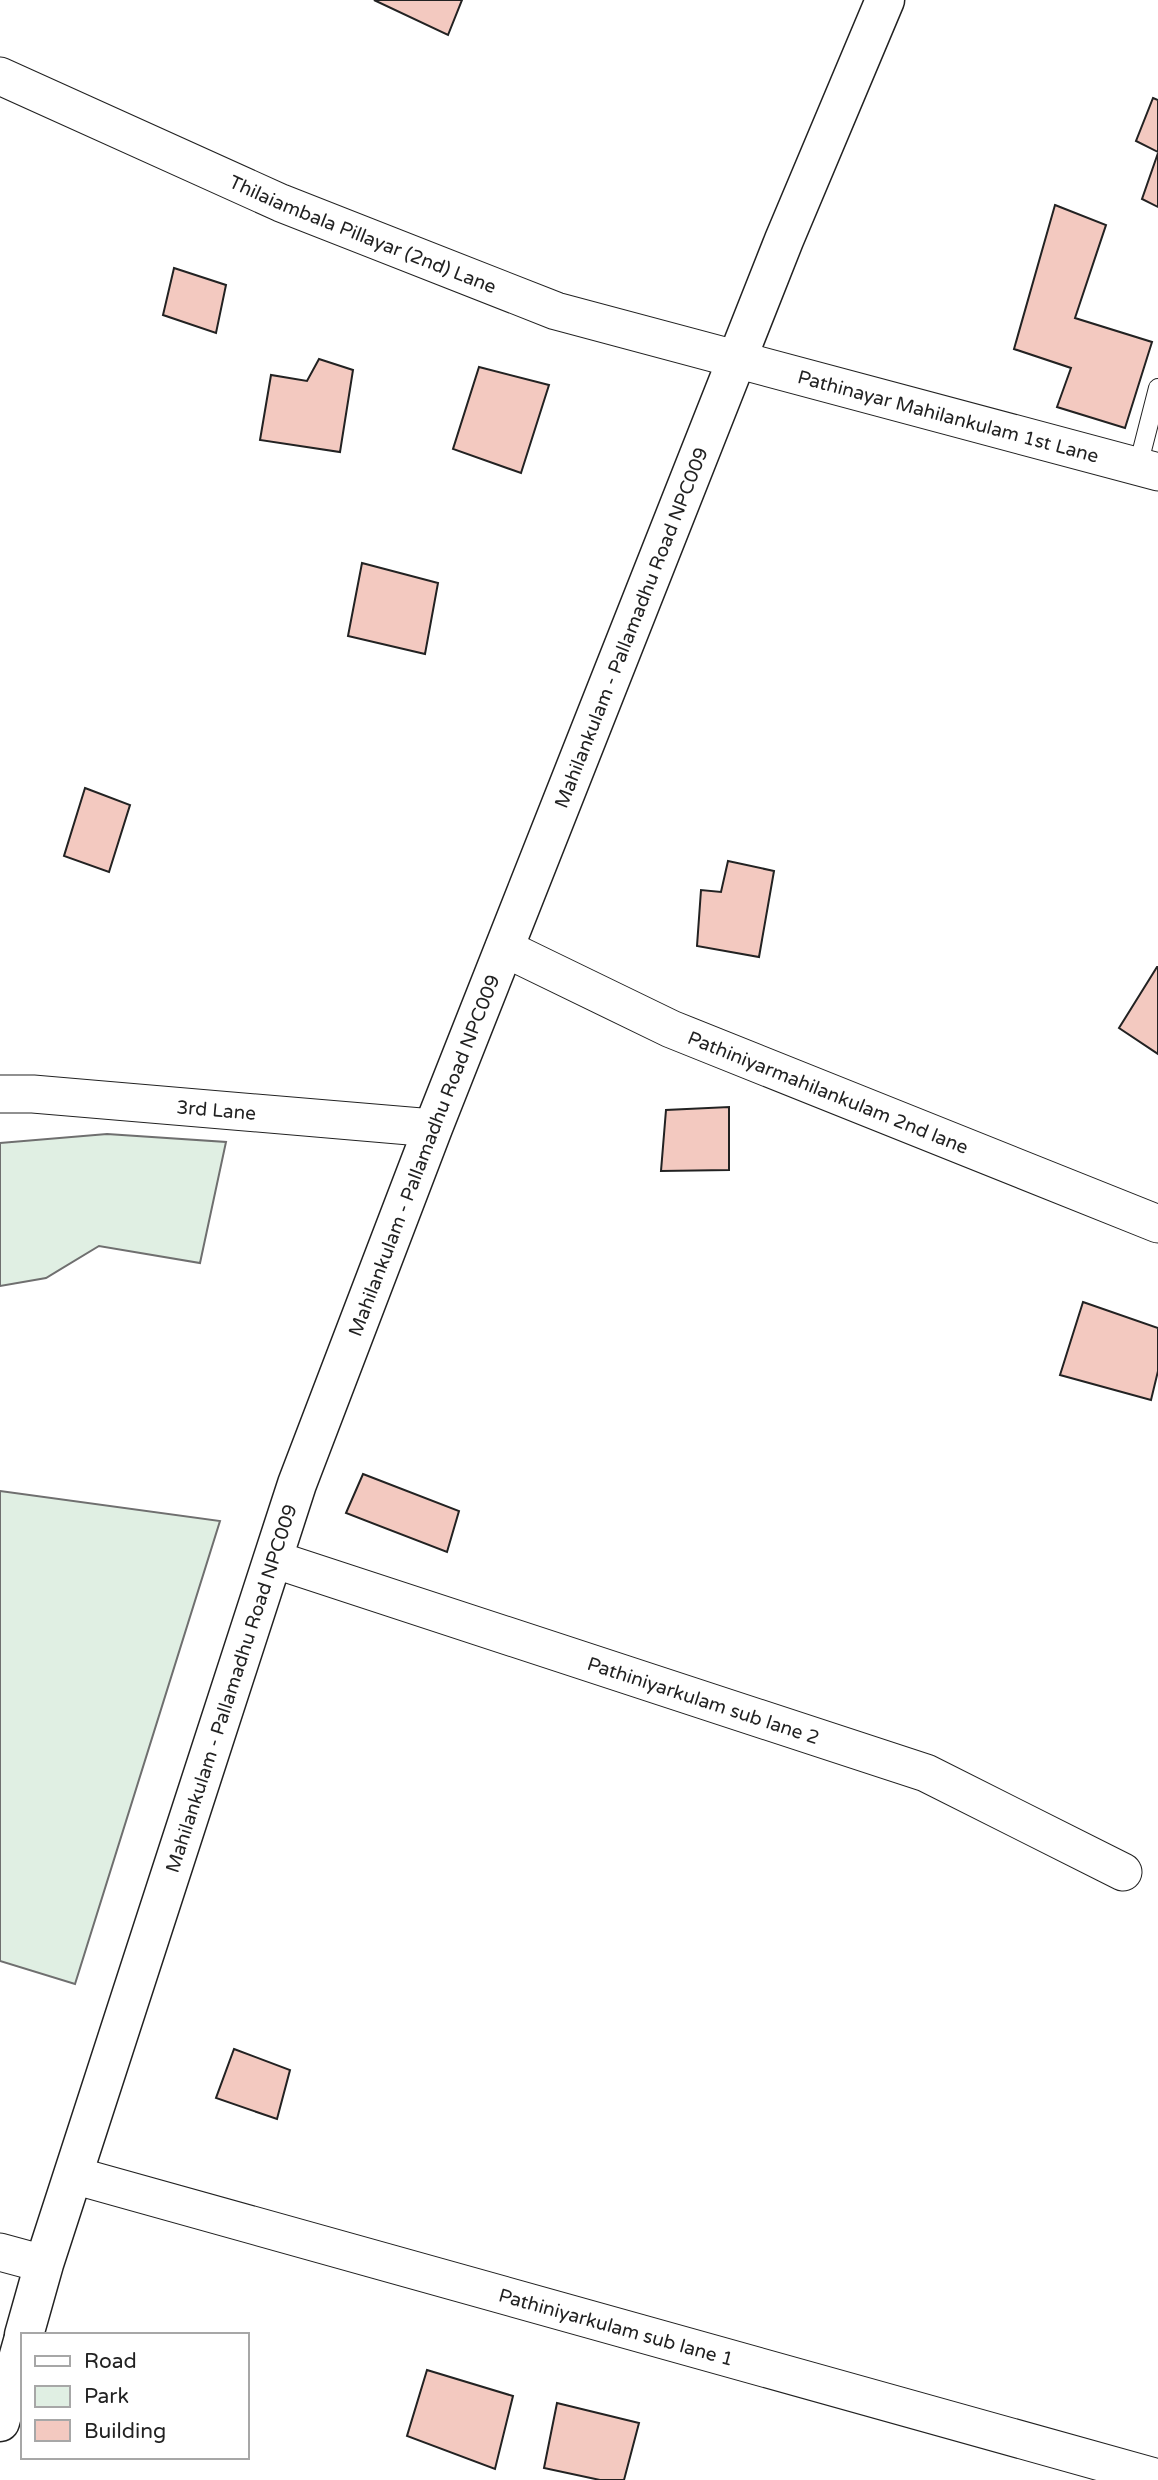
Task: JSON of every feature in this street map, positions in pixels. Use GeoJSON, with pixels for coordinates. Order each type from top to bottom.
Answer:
{"type":"FeatureCollection","features":[{"type":"Feature","properties":{"kind":"street","name":"Mahilankulam - Pallamadhu Road NPC009"},"geometry":{"type":"LineString","coordinates":[[25,2333],[44,2264],[302,1471],[433,1128],[736,361],[885,0]]}},
{"type":"Feature","properties":{"kind":"street","name":"Thilaiambala Pillayar (2nd) Lane"},"geometry":{"type":"LineString","coordinates":[[0,76],[281,203],[555,311],[736,361]]}},
{"type":"Feature","properties":{"kind":"street","name":"Pathinayar Mahilankulam 1st Lane"},"geometry":{"type":"LineString","coordinates":[[736,361],[1148,469]]}},
{"type":"Feature","properties":{"kind":"street","name":"Pathiniyarmahilankulam 2nd lane"},"geometry":{"type":"LineString","coordinates":[[504,948],[671,1029],[1158,1224]]}},
{"type":"Feature","properties":{"kind":"street","name":"3rd Lane"},"geometry":{"type":"LineString","coordinates":[[0,1094],[33,1094],[433,1128]]}},
{"type":"Feature","properties":{"kind":"street","name":"Pathiniyarkulam sub lane 2"},"geometry":{"type":"LineString","coordinates":[[273,1559],[926,1773],[1123,1872]]}},
{"type":"Feature","properties":{"kind":"street","name":"Pathiniyarkulam sub lane 1"},"geometry":{"type":"LineString","coordinates":[[73,2175],[1158,2478]]}},
{"type":"Feature","properties":{"kind":"street"},"geometry":{"type":"LineString","coordinates":[[0,2252],[44,2264]]}},
{"type":"Feature","properties":{"kind":"street"},"geometry":{"type":"LineString","coordinates":[[0,2422],[21,2348]]}},
{"type":"Feature","properties":{"kind":"lane"},"geometry":{"type":"LineString","coordinates":[[1148,469],[1158,388]]}},
{"type":"Feature","properties":{"kind":"green space"},"geometry":{"type":"Polygon","coordinates":[[[107,1134],[226,1142],[200,1263],[99,1246],[46,1278],[0,1286],[0,1143],[107,1134]]]}},
{"type":"Feature","properties":{"kind":"green space"},"geometry":{"type":"Polygon","coordinates":[[[0,1491],[220,1521],[75,1984],[0,1961],[0,1491]]]}},
{"type":"Feature","properties":{"kind":"building"},"geometry":{"type":"Polygon","coordinates":[[[374,0],[462,0],[448,35],[374,0]]]}},
{"type":"Feature","properties":{"kind":"building"},"geometry":{"type":"Polygon","coordinates":[[[1153,98],[1158,100],[1158,152],[1136,141],[1153,98]]]}},
{"type":"Feature","properties":{"kind":"building"},"geometry":{"type":"Polygon","coordinates":[[[1158,153],[1158,207],[1142,199],[1158,153]]]}},
{"type":"Feature","properties":{"kind":"building"},"geometry":{"type":"Polygon","coordinates":[[[1055,205],[1106,225],[1075,318],[1152,342],[1125,428],[1057,407],[1071,368],[1014,349],[1055,205]]]}},
{"type":"Feature","properties":{"kind":"building"},"geometry":{"type":"Polygon","coordinates":[[[174,268],[226,285],[216,333],[163,315],[174,268]]]}},
{"type":"Feature","properties":{"kind":"building"},"geometry":{"type":"Polygon","coordinates":[[[319,359],[353,370],[340,452],[260,440],[271,375],[307,381],[319,359]]]}},
{"type":"Feature","properties":{"kind":"building"},"geometry":{"type":"Polygon","coordinates":[[[479,367],[549,385],[521,473],[453,449],[479,367]]]}},
{"type":"Feature","properties":{"kind":"building"},"geometry":{"type":"Polygon","coordinates":[[[362,563],[438,583],[425,654],[348,636],[362,563]]]}},
{"type":"Feature","properties":{"kind":"building"},"geometry":{"type":"Polygon","coordinates":[[[85,788],[130,805],[109,872],[64,856],[85,788]]]}},
{"type":"Feature","properties":{"kind":"building"},"geometry":{"type":"Polygon","coordinates":[[[728,861],[774,871],[759,957],[697,946],[701,890],[721,892],[728,861]]]}},
{"type":"Feature","properties":{"kind":"building"},"geometry":{"type":"Polygon","coordinates":[[[1158,967],[1158,1054],[1119,1028],[1158,967]]]}},
{"type":"Feature","properties":{"kind":"building"},"geometry":{"type":"Polygon","coordinates":[[[729,1107],[729,1170],[661,1171],[666,1110],[729,1107]]]}},
{"type":"Feature","properties":{"kind":"building"},"geometry":{"type":"Polygon","coordinates":[[[1083,1302],[1158,1328],[1158,1371],[1151,1400],[1060,1375],[1083,1302]]]}},
{"type":"Feature","properties":{"kind":"building"},"geometry":{"type":"Polygon","coordinates":[[[363,1474],[459,1511],[447,1552],[346,1513],[363,1474]]]}},
{"type":"Feature","properties":{"kind":"building"},"geometry":{"type":"Polygon","coordinates":[[[234,2049],[290,2070],[277,2119],[216,2098],[234,2049]]]}},
{"type":"Feature","properties":{"kind":"building"},"geometry":{"type":"Polygon","coordinates":[[[427,2370],[513,2396],[495,2469],[407,2436],[427,2370]]]}},
{"type":"Feature","properties":{"kind":"building"},"geometry":{"type":"Polygon","coordinates":[[[557,2403],[639,2423],[624,2480],[600,2480],[544,2468],[557,2403]]]}}]}
